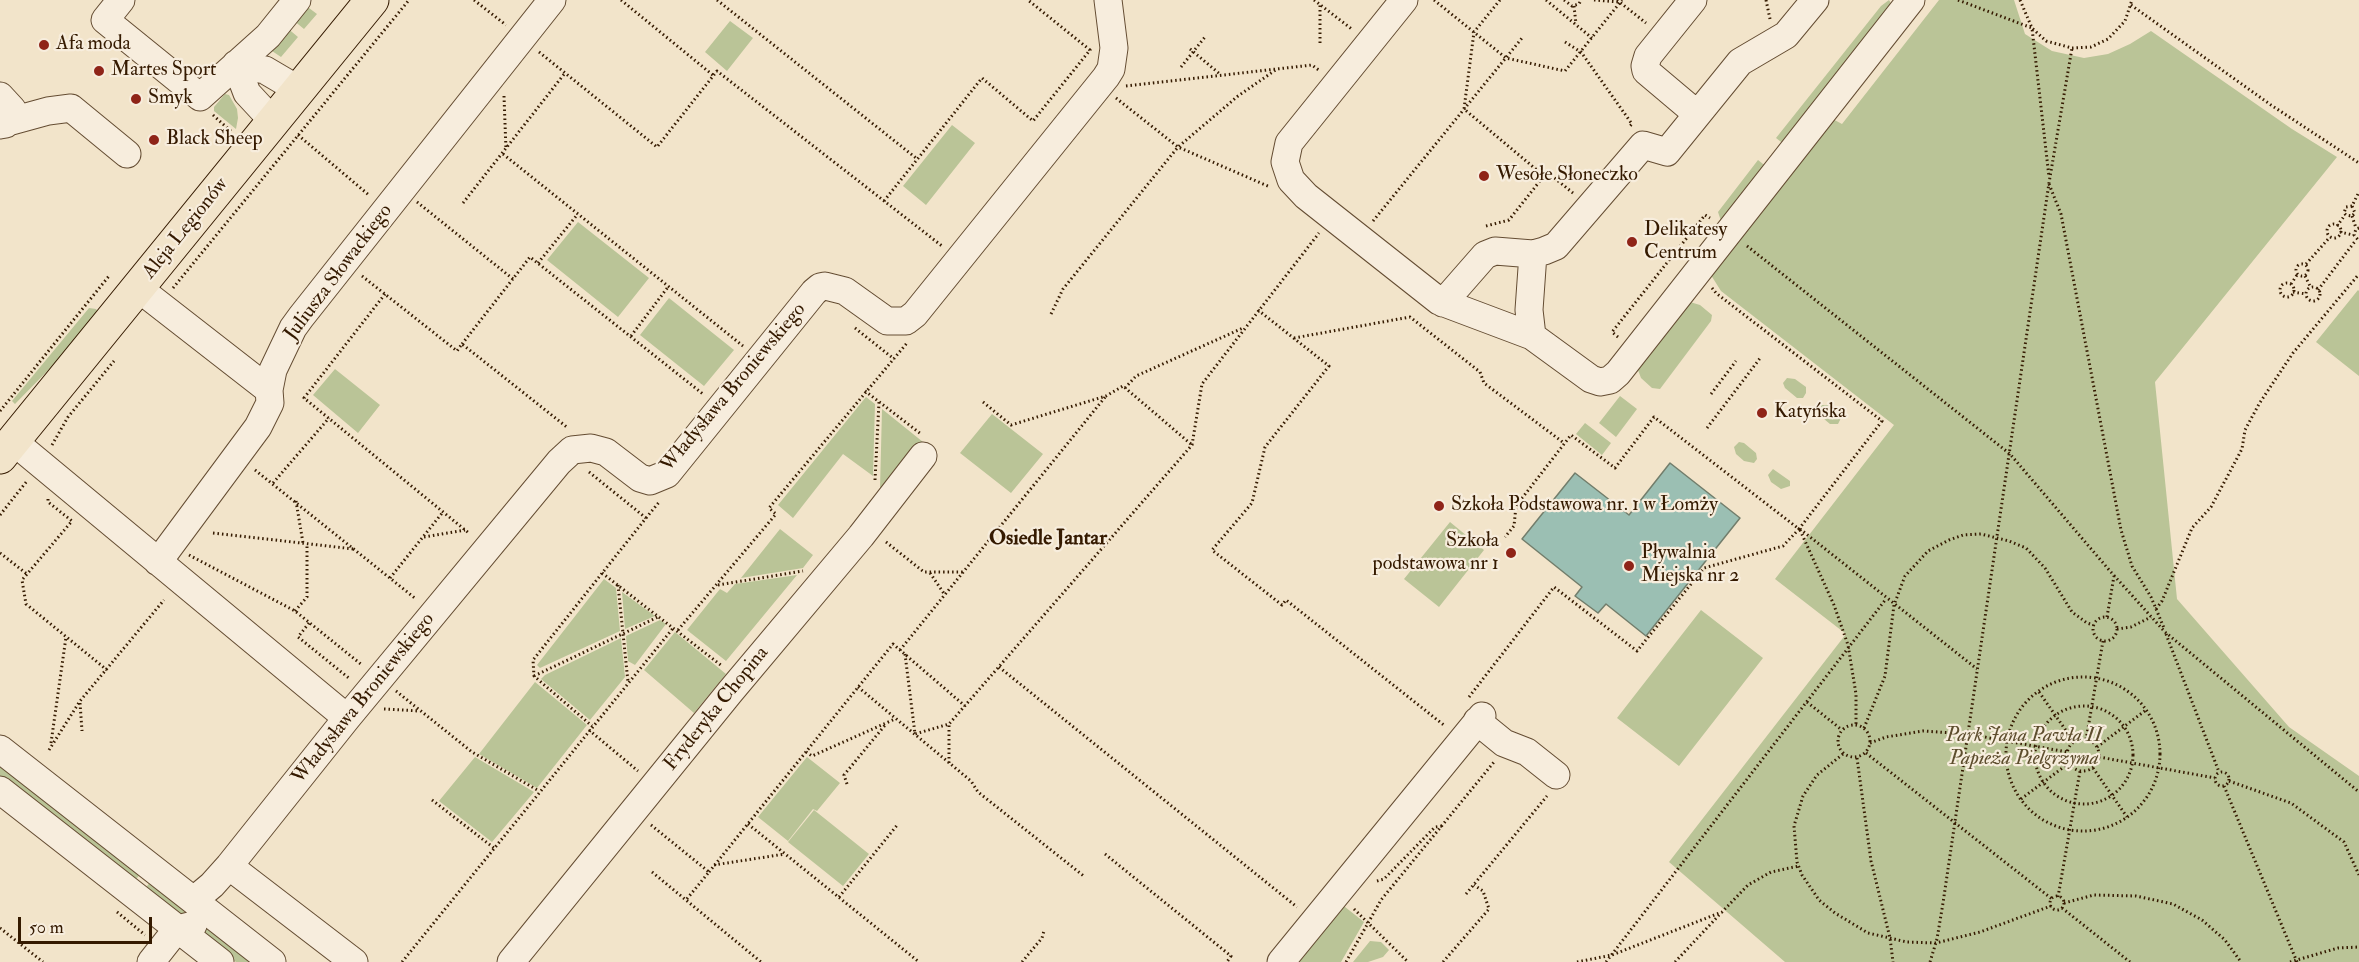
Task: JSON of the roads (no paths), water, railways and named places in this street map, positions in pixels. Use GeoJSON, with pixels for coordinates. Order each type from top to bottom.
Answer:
{"type":"FeatureCollection","features":[{"type":"Feature","properties":{"kind":"main road","name":"Aleja Legionów"},"geometry":{"type":"LineString","coordinates":[[7,449],[136,290],[286,128],[299,90],[372,0]]}},
{"type":"Feature","properties":{"kind":"street"},"geometry":{"type":"LineString","coordinates":[[121,0],[105,20],[200,97],[268,36],[297,0]]}},
{"type":"Feature","properties":{"kind":"street","name":"Juliusza Słowackiego"},"geometry":{"type":"LineString","coordinates":[[165,553],[237,456],[266,412],[270,403],[269,390],[273,370],[292,328],[552,0]]}},
{"type":"Feature","properties":{"kind":"street","name":"Władysława Broniewskiego"},"geometry":{"type":"LineString","coordinates":[[194,900],[229,866],[347,718],[559,462],[572,450],[589,458],[606,452],[640,478],[650,481],[658,479],[667,474],[820,287],[845,291],[887,321],[906,321],[928,300],[960,260],[1112,86],[1113,32],[1108,0]]}},
{"type":"Feature","properties":{"kind":"street"},"geometry":{"type":"LineString","coordinates":[[1404,0],[1295,135],[1286,151],[1286,162],[1291,180],[1306,196],[1443,303],[1532,336],[1591,379],[1600,382],[1610,380],[1636,351],[1720,225],[1909,1]]}},
{"type":"Feature","properties":{"kind":"street"},"geometry":{"type":"LineString","coordinates":[[1693,0],[1646,59],[1646,71],[1697,114]]}},
{"type":"Feature","properties":{"kind":"street"},"geometry":{"type":"LineString","coordinates":[[1443,303],[1485,255],[1495,251],[1533,254],[1556,246],[1643,145],[1667,152],[1744,58],[1786,35],[1815,0]]}},
{"type":"Feature","properties":{"kind":"street"},"geometry":{"type":"LineString","coordinates":[[236,64],[265,70],[299,90]]}},
{"type":"Feature","properties":{"kind":"street"},"geometry":{"type":"LineString","coordinates":[[236,64],[247,93],[286,128]]}},
{"type":"Feature","properties":{"kind":"street"},"geometry":{"type":"LineString","coordinates":[[0,96],[12,109],[4,124]]}},
{"type":"Feature","properties":{"kind":"street"},"geometry":{"type":"LineString","coordinates":[[4,124],[48,111],[71,108],[128,154]]}},
{"type":"Feature","properties":{"kind":"street"},"geometry":{"type":"LineString","coordinates":[[1532,336],[1528,310],[1533,254]]}},
{"type":"Feature","properties":{"kind":"street"},"geometry":{"type":"LineString","coordinates":[[136,290],[269,390]]}},
{"type":"Feature","properties":{"kind":"street","name":"Fryderyka Chopina"},"geometry":{"type":"LineString","coordinates":[[511,962],[740,680],[861,536],[924,447]]}},
{"type":"Feature","properties":{"kind":"street"},"geometry":{"type":"LineString","coordinates":[[7,449],[41,464],[165,553],[347,718]]}},
{"type":"Feature","properties":{"kind":"street"},"geometry":{"type":"LineString","coordinates":[[1281,962],[1315,921],[1469,715],[1504,743],[1527,752],[1552,785]]}},
{"type":"Feature","properties":{"kind":"street"},"geometry":{"type":"LineString","coordinates":[[0,749],[272,962]]}},
{"type":"Feature","properties":{"kind":"street"},"geometry":{"type":"LineString","coordinates":[[0,790],[163,946],[220,962]]}},
{"type":"Feature","properties":{"kind":"street"},"geometry":{"type":"LineString","coordinates":[[229,866],[354,962]]}},
{"type":"Feature","properties":{"kind":"street"},"geometry":{"type":"LineString","coordinates":[[163,946],[218,919]]}},
{"type":"Feature","properties":{"kind":"water","name":"Pływalnia Miejska nr 2"},"geometry":{"type":"Polygon","coordinates":[[[1670,463],[1740,518],[1646,636],[1606,604],[1598,613],[1575,596],[1582,587],[1522,539],[1575,473],[1629,515],[1670,463]]]}},
{"type":"Feature","properties":{"kind":"place","name":"Afa moda"},"geometry":{"type":"Point","coordinates":[44,45]}},
{"type":"Feature","properties":{"kind":"place","name":"Martes Sport"},"geometry":{"type":"Point","coordinates":[99,71]}},
{"type":"Feature","properties":{"kind":"place","name":"Smyk"},"geometry":{"type":"Point","coordinates":[136,99]}},
{"type":"Feature","properties":{"kind":"place","name":"Black Sheep"},"geometry":{"type":"Point","coordinates":[154,140]}},
{"type":"Feature","properties":{"kind":"place","name":"Wesołe Słoneczko"},"geometry":{"type":"Point","coordinates":[1484,176]}},
{"type":"Feature","properties":{"kind":"place","name":"Delikatesy Centrum"},"geometry":{"type":"Point","coordinates":[1632,242]}},
{"type":"Feature","properties":{"kind":"place","name":"Katyńska"},"geometry":{"type":"Point","coordinates":[1762,413]}},
{"type":"Feature","properties":{"kind":"place","name":"Szkoła Podstawowa nr. 1 w Łomży"},"geometry":{"type":"Point","coordinates":[1439,506]}},
{"type":"Feature","properties":{"kind":"place","name":"Szkoła podstawowa nr 1"},"geometry":{"type":"Point","coordinates":[1511,553]}},
{"type":"Feature","properties":{"kind":"place","name":"Pływalnia Miejska nr 2"},"geometry":{"type":"Point","coordinates":[1629,566]}},
{"type":"Feature","properties":{"kind":"district","name":"Osiedle Jantar"},"geometry":{"type":"Point","coordinates":[1048,539]}},
{"type":"Feature","properties":{"kind":"park label","name":"Park Jana Pawła II Papieża Pielgrzyma"},"geometry":{"type":"Point","coordinates":[2024,748]}}]}
